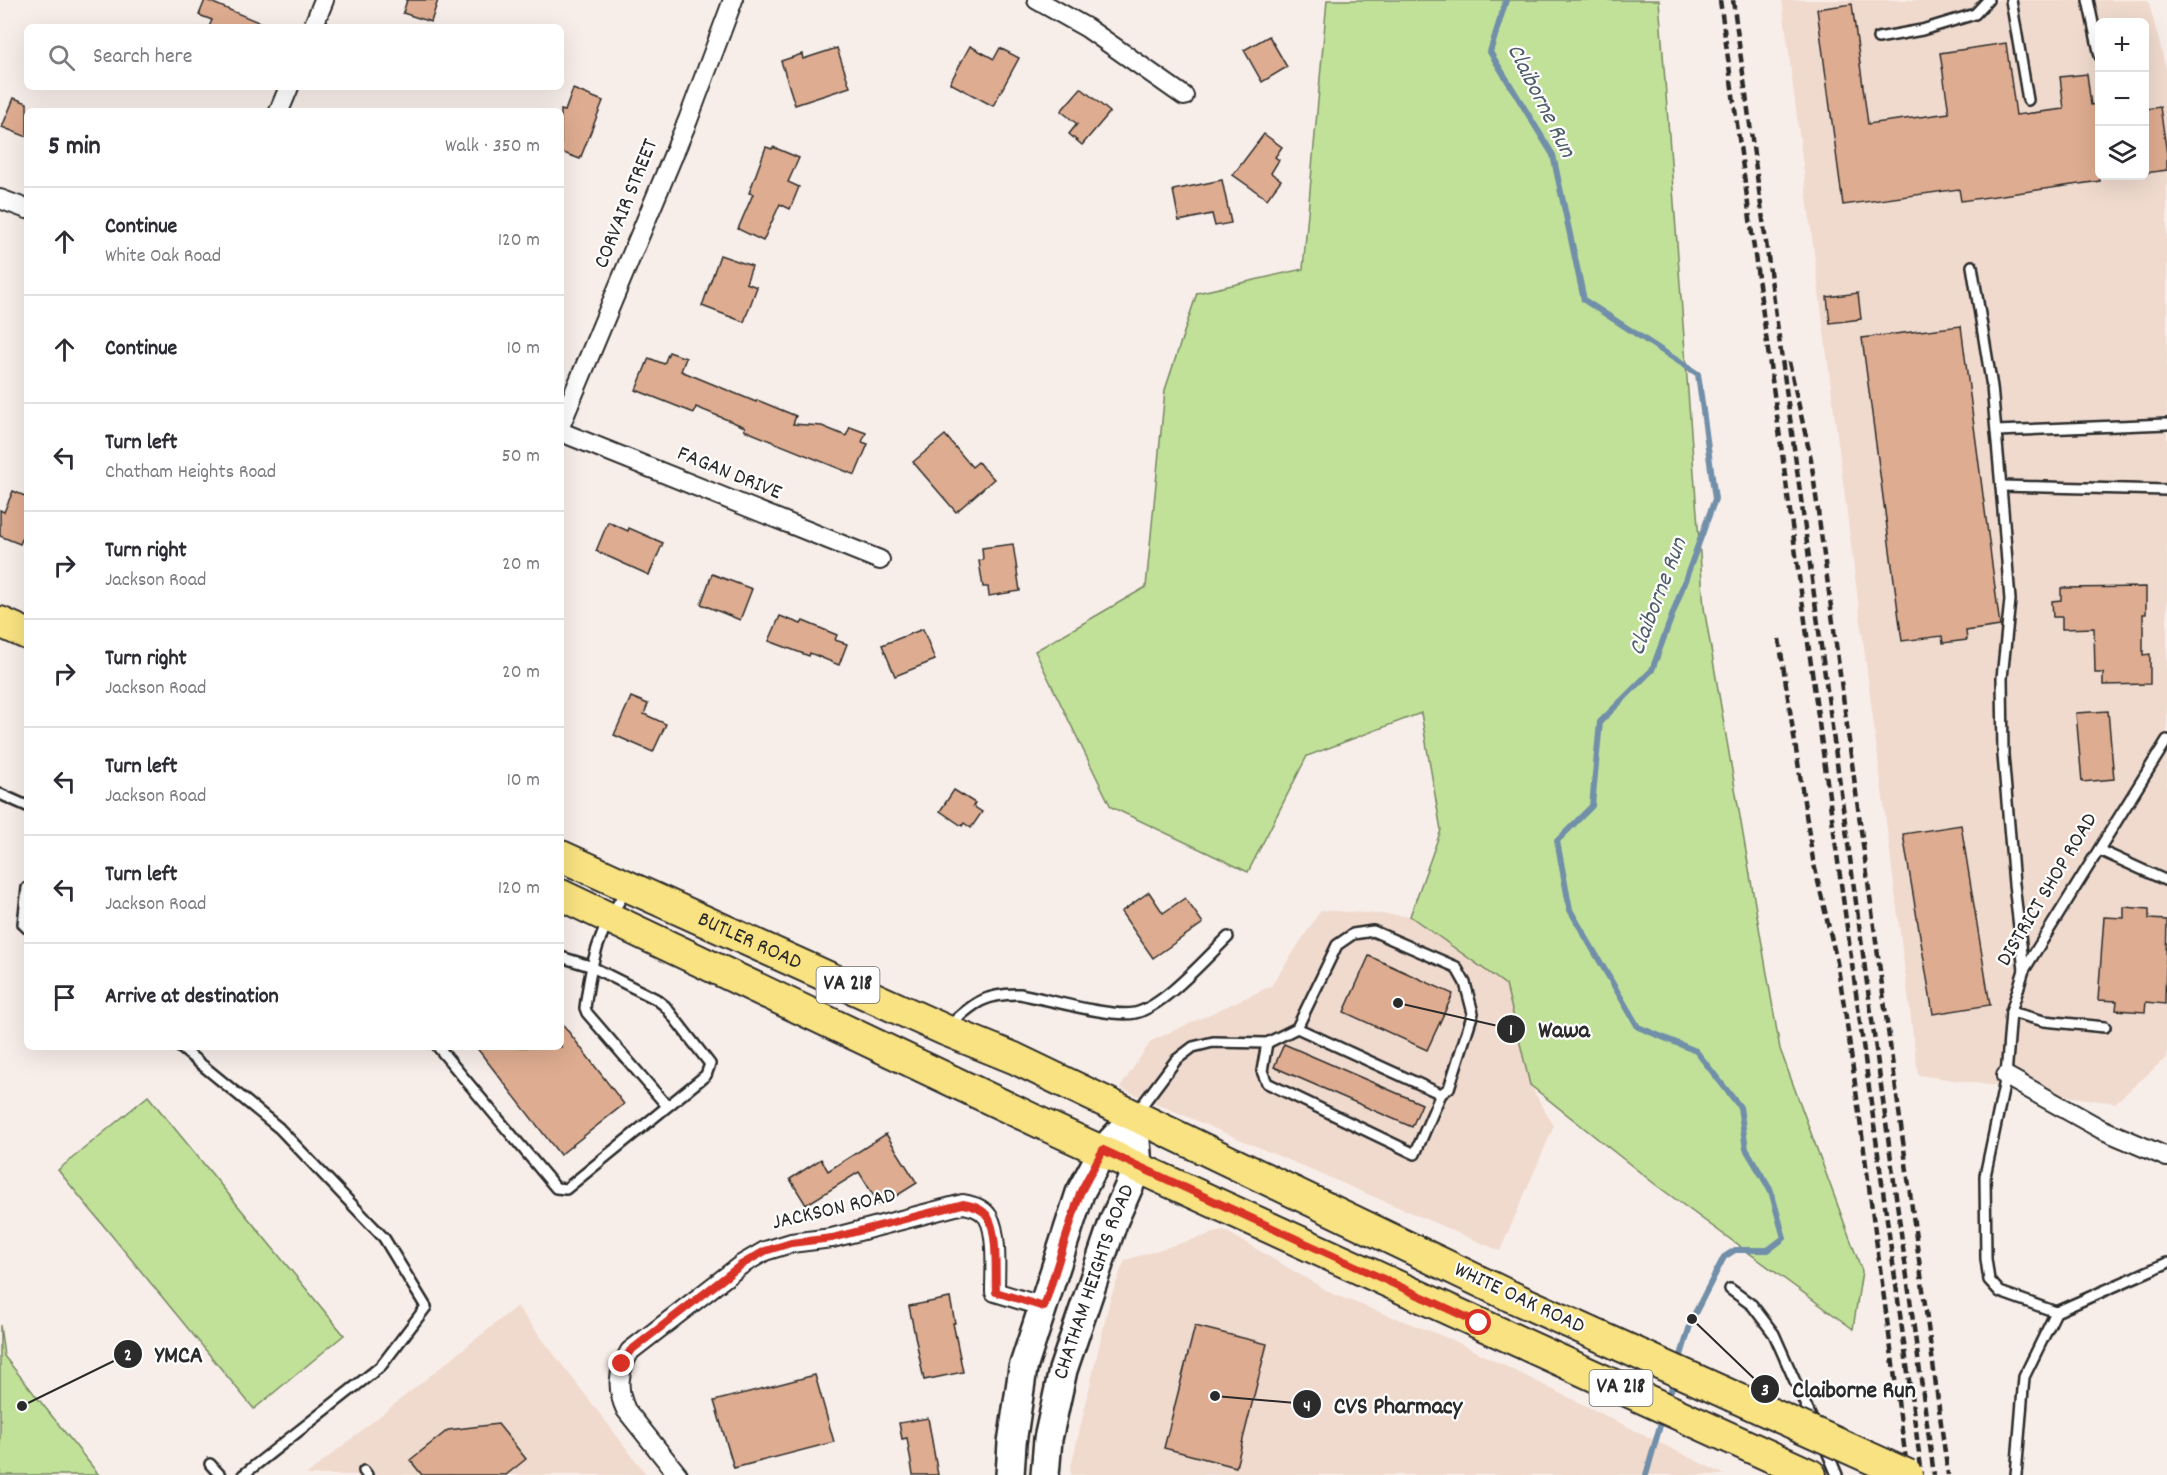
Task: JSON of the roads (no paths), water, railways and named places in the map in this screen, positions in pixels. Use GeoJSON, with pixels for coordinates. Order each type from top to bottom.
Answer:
{"type":"FeatureCollection","features":[{"type":"Feature","properties":{"kind":"main road"},"geometry":{"type":"LineString","coordinates":[[0,622],[24,633]]}},
{"type":"Feature","properties":{"kind":"main road","name":"BUTLER ROAD"},"geometry":{"type":"LineString","coordinates":[[564,857],[945,1030],[1014,1058],[1134,1117]]}},
{"type":"Feature","properties":{"kind":"main road","name":"BUTLER ROAD"},"geometry":{"type":"LineString","coordinates":[[564,896],[1049,1127],[1103,1150]]}},
{"type":"Feature","properties":{"kind":"main road","name":"CHATHAM HEIGHTS ROAD"},"geometry":{"type":"LineString","coordinates":[[1010,1475],[1012,1443],[1023,1368],[1080,1193],[1103,1150],[1134,1117]]}},
{"type":"Feature","properties":{"kind":"main road","name":"CHATHAM HEIGHTS ROAD"},"geometry":{"type":"LineString","coordinates":[[1045,1475],[1048,1439],[1063,1370],[1113,1220],[1138,1166],[1134,1117]]}},
{"type":"Feature","properties":{"kind":"main road","name":"WHITE OAK ROAD"},"geometry":{"type":"LineString","coordinates":[[1134,1117],[1510,1296],[1908,1475]]}},
{"type":"Feature","properties":{"kind":"main road","name":"VA 218"},"geometry":{"type":"LineString","coordinates":[[1103,1150],[1138,1166]]}},
{"type":"Feature","properties":{"kind":"main road","name":"WHITE OAK ROAD"},"geometry":{"type":"LineString","coordinates":[[1138,1166],[1811,1475]]}},
{"type":"Feature","properties":{"kind":"main road"},"geometry":{"type":"LineString","coordinates":[[1048,1439],[1057,1475]]}},
{"type":"Feature","properties":{"kind":"street"},"geometry":{"type":"LineString","coordinates":[[314,24],[324,0]]}},
{"type":"Feature","properties":{"kind":"street","name":"CORVAIR STREET"},"geometry":{"type":"LineString","coordinates":[[564,417],[688,120],[733,0]]}},
{"type":"Feature","properties":{"kind":"street"},"geometry":{"type":"LineString","coordinates":[[1037,0],[1087,28],[1184,96]]}},
{"type":"Feature","properties":{"kind":"street"},"geometry":{"type":"LineString","coordinates":[[280,108],[288,90]]}},
{"type":"Feature","properties":{"kind":"street"},"geometry":{"type":"LineString","coordinates":[[0,199],[24,209]]}},
{"type":"Feature","properties":{"kind":"street","name":"FAGAN DRIVE"},"geometry":{"type":"LineString","coordinates":[[564,433],[880,560]]}},
{"type":"Feature","properties":{"kind":"street"},"geometry":{"type":"LineString","coordinates":[[2006,1076],[2101,1129],[2167,1157]]}},
{"type":"Feature","properties":{"kind":"street","name":"JACKSON ROAD"},"geometry":{"type":"LineString","coordinates":[[678,1475],[626,1410],[618,1382],[622,1364],[630,1351],[741,1265],[765,1251],[791,1243],[832,1238],[963,1204],[978,1208],[987,1215],[993,1229],[996,1292],[1044,1307]]}},
{"type":"Feature","properties":{"kind":"lane"},"geometry":{"type":"LineString","coordinates":[[1878,38],[1922,30],[1975,14],[1988,0]]}},
{"type":"Feature","properties":{"kind":"lane"},"geometry":{"type":"LineString","coordinates":[[2011,0],[2028,100]]}},
{"type":"Feature","properties":{"kind":"lane"},"geometry":{"type":"LineString","coordinates":[[2088,0],[2095,33]]}},
{"type":"Feature","properties":{"kind":"lane"},"geometry":{"type":"LineString","coordinates":[[1972,266],[1992,387],[2010,600],[2002,678],[2003,754],[2024,970]]}},
{"type":"Feature","properties":{"kind":"lane"},"geometry":{"type":"LineString","coordinates":[[1996,431],[2167,424]]}},
{"type":"Feature","properties":{"kind":"lane"},"geometry":{"type":"LineString","coordinates":[[2001,486],[2167,490]]}},
{"type":"Feature","properties":{"kind":"lane","name":"DISTRICT SHOP ROAD"},"geometry":{"type":"LineString","coordinates":[[2056,1312],[2000,1292],[1989,1280],[1986,1259],[1985,1176],[2006,1076],[2011,1012],[2024,970],[2167,740]]}},
{"type":"Feature","properties":{"kind":"lane"},"geometry":{"type":"LineString","coordinates":[[0,794],[24,805]]}},
{"type":"Feature","properties":{"kind":"lane"},"geometry":{"type":"LineString","coordinates":[[2099,850],[2167,881]]}},
{"type":"Feature","properties":{"kind":"lane"},"geometry":{"type":"LineString","coordinates":[[629,886],[608,917],[590,966],[585,1008],[667,1106]]}},
{"type":"Feature","properties":{"kind":"lane"},"geometry":{"type":"LineString","coordinates":[[1134,1117],[1176,1060],[1193,1047],[1213,1042],[1267,1043],[1298,1028],[1337,945],[1353,934],[1373,931],[1456,967],[1465,984],[1473,1013],[1449,1088],[1441,1094],[1415,1154],[1267,1083],[1262,1071],[1267,1043]]}},
{"type":"Feature","properties":{"kind":"lane"},"geometry":{"type":"LineString","coordinates":[[945,1030],[973,1004],[990,996],[1005,993],[1118,1014],[1135,1013],[1159,1001],[1228,938]]}},
{"type":"Feature","properties":{"kind":"lane"},"geometry":{"type":"LineString","coordinates":[[441,1050],[556,1188],[566,1189],[706,1074],[710,1064],[665,1006],[656,999],[590,966],[564,958]]}},
{"type":"Feature","properties":{"kind":"lane"},"geometry":{"type":"LineString","coordinates":[[2011,1012],[2044,1021],[2105,1027]]}},
{"type":"Feature","properties":{"kind":"lane"},"geometry":{"type":"LineString","coordinates":[[1298,1028],[1441,1094]]}},
{"type":"Feature","properties":{"kind":"lane"},"geometry":{"type":"LineString","coordinates":[[184,1050],[279,1128],[384,1238],[426,1307],[381,1366],[243,1475]]}},
{"type":"Feature","properties":{"kind":"lane"},"geometry":{"type":"LineString","coordinates":[[2016,1475],[2024,1377],[2056,1312],[2167,1263]]}},
{"type":"Feature","properties":{"kind":"lane"},"geometry":{"type":"LineString","coordinates":[[1730,1289],[1752,1305],[1774,1334],[1837,1475]]}},
{"type":"Feature","properties":{"kind":"lane"},"geometry":{"type":"LineString","coordinates":[[210,1464],[220,1475]]}},
{"type":"Feature","properties":{"kind":"waterway","name":"Claiborne Run"},"geometry":{"type":"LineString","coordinates":[[1506,0],[1490,52],[1553,155],[1584,300],[1698,374],[1715,499],[1652,670],[1600,722],[1592,806],[1557,841],[1570,910],[1638,1027],[1696,1051],[1740,1107],[1746,1149],[1771,1191],[1784,1238],[1768,1250],[1735,1250],[1724,1257],[1692,1319],[1679,1362]]}},
{"type":"Feature","properties":{"kind":"waterway","name":"Claiborne Run"},"geometry":{"type":"LineString","coordinates":[[1668,1399],[1675,1378]]}},
{"type":"Feature","properties":{"kind":"waterway","name":"Claiborne Run"},"geometry":{"type":"LineString","coordinates":[[1646,1475],[1663,1415]]}},
{"type":"Feature","properties":{"kind":"railway"},"geometry":{"type":"LineString","coordinates":[[1720,0],[1922,1475]]}},
{"type":"Feature","properties":{"kind":"railway"},"geometry":{"type":"LineString","coordinates":[[1733,0],[1934,1475]]}},
{"type":"Feature","properties":{"kind":"railway"},"geometry":{"type":"LineString","coordinates":[[1789,362],[1811,459],[1948,1475]]}},
{"type":"Feature","properties":{"kind":"railway"},"geometry":{"type":"LineString","coordinates":[[1779,639],[1813,860],[1837,962],[1846,1017],[1908,1475]]}},
{"type":"Feature","properties":{"kind":"place","name":"Wawa"},"geometry":{"type":"Point","coordinates":[1398,1003]}},
{"type":"Feature","properties":{"kind":"place","name":"Claiborne Run"},"geometry":{"type":"Point","coordinates":[1692,1319]}},
{"type":"Feature","properties":{"kind":"place","name":"CVS Pharmacy"},"geometry":{"type":"Point","coordinates":[1215,1396]}},
{"type":"Feature","properties":{"kind":"place","name":"YMCA"},"geometry":{"type":"Point","coordinates":[22,1406]}}]}
